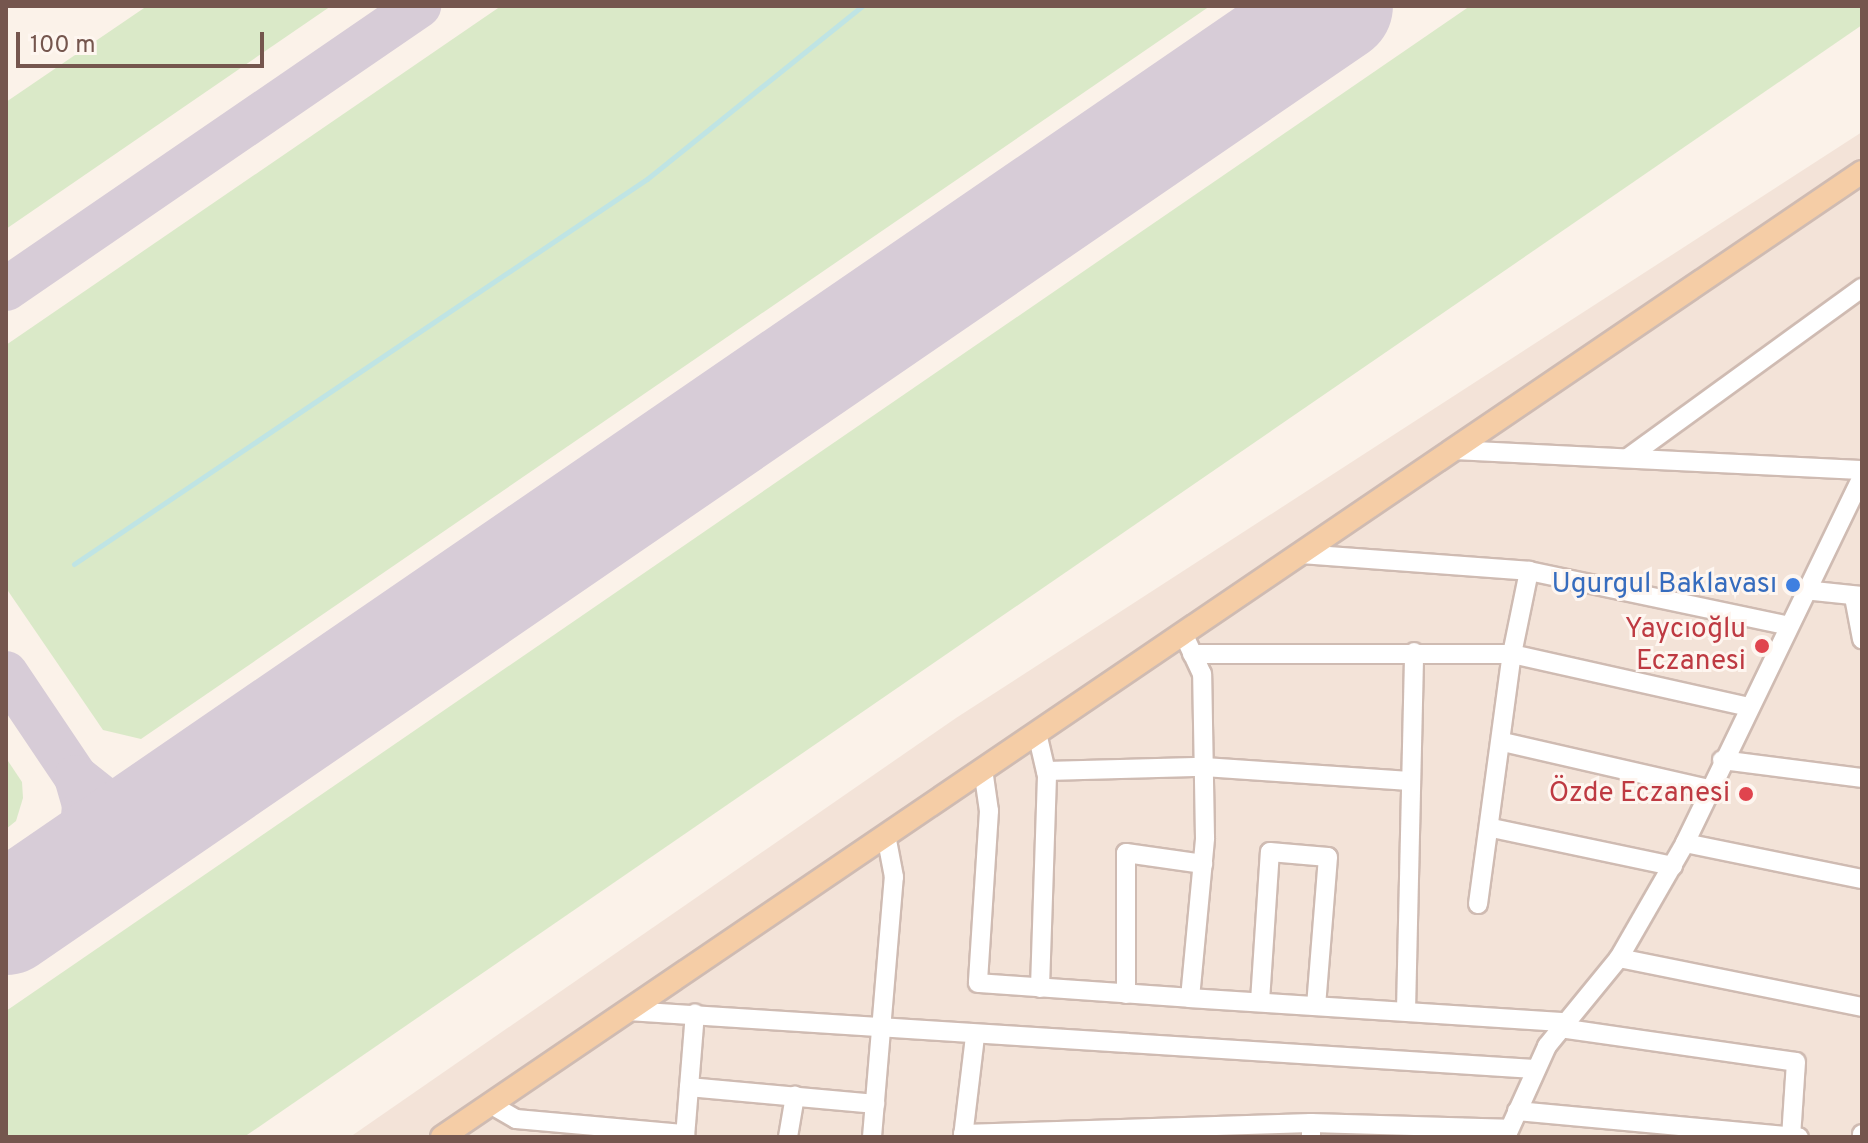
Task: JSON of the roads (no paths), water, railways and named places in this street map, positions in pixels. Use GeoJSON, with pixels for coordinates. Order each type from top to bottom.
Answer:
{"type":"FeatureCollection","features":[{"type":"Feature","properties":{"kind":"main road"},"geometry":{"type":"LineString","coordinates":[[442,1137],[1037,733],[1188,643],[1300,554],[1862,172]]}},
{"type":"Feature","properties":{"kind":"street"},"geometry":{"type":"LineString","coordinates":[[1629,457],[1862,288]]}},
{"type":"Feature","properties":{"kind":"street"},"geometry":{"type":"LineString","coordinates":[[1453,450],[1862,470]]}},
{"type":"Feature","properties":{"kind":"street"},"geometry":{"type":"LineString","coordinates":[[975,1036],[963,1135],[1311,1130],[1507,1133],[1534,1069],[1562,1025],[1619,958],[1673,866],[1786,625],[1862,477]]}},
{"type":"Feature","properties":{"kind":"street"},"geometry":{"type":"LineString","coordinates":[[1300,554],[1529,571],[1786,625]]}},
{"type":"Feature","properties":{"kind":"street"},"geometry":{"type":"LineString","coordinates":[[1478,904],[1492,828],[1512,654],[1529,571]]}},
{"type":"Feature","properties":{"kind":"street"},"geometry":{"type":"LineString","coordinates":[[1804,590],[1858,596],[1862,639]]}},
{"type":"Feature","properties":{"kind":"street"},"geometry":{"type":"LineString","coordinates":[[1190,998],[1203,864],[1204,767],[1202,674],[1188,643],[1512,654],[1750,707]]}},
{"type":"Feature","properties":{"kind":"street"},"geometry":{"type":"LineString","coordinates":[[1406,1011],[1414,652]]}},
{"type":"Feature","properties":{"kind":"street"},"geometry":{"type":"LineString","coordinates":[[1037,733],[1046,771],[1040,988]]}},
{"type":"Feature","properties":{"kind":"street"},"geometry":{"type":"LineString","coordinates":[[1503,742],[1709,789]]}},
{"type":"Feature","properties":{"kind":"street"},"geometry":{"type":"LineString","coordinates":[[1722,760],[1862,778]]}},
{"type":"Feature","properties":{"kind":"street"},"geometry":{"type":"LineString","coordinates":[[1046,771],[1204,767],[1410,781]]}},
{"type":"Feature","properties":{"kind":"street"},"geometry":{"type":"LineString","coordinates":[[983,769],[989,811],[978,983],[1406,1011],[1562,1025],[1796,1062],[1791,1137]]}},
{"type":"Feature","properties":{"kind":"street"},"geometry":{"type":"LineString","coordinates":[[1492,828],[1673,866]]}},
{"type":"Feature","properties":{"kind":"street"},"geometry":{"type":"LineString","coordinates":[[872,1137],[894,877],[886,835]]}},
{"type":"Feature","properties":{"kind":"street"},"geometry":{"type":"LineString","coordinates":[[1685,843],[1862,879]]}},
{"type":"Feature","properties":{"kind":"street"},"geometry":{"type":"LineString","coordinates":[[1260,1001],[1270,852],[1328,857],[1316,1006]]}},
{"type":"Feature","properties":{"kind":"street"},"geometry":{"type":"LineString","coordinates":[[1126,994],[1126,853],[1203,864]]}},
{"type":"Feature","properties":{"kind":"street"},"geometry":{"type":"LineString","coordinates":[[1619,958],[1862,1007]]}},
{"type":"Feature","properties":{"kind":"street"},"geometry":{"type":"LineString","coordinates":[[628,1011],[695,1013],[975,1036],[1534,1069]]}},
{"type":"Feature","properties":{"kind":"street"},"geometry":{"type":"LineString","coordinates":[[490,1104],[516,1119],[685,1136],[695,1013]]}},
{"type":"Feature","properties":{"kind":"street"},"geometry":{"type":"LineString","coordinates":[[689,1087],[875,1104]]}},
{"type":"Feature","properties":{"kind":"street"},"geometry":{"type":"LineString","coordinates":[[788,1137],[795,1096]]}},
{"type":"Feature","properties":{"kind":"street"},"geometry":{"type":"LineString","coordinates":[[1517,1111],[1799,1137]]}},
{"type":"Feature","properties":{"kind":"waterway"},"geometry":{"type":"LineString","coordinates":[[74,564],[647,179],[862,6]]}},
{"type":"Feature","properties":{"kind":"place","name":"Ugurgul Baklavası"},"geometry":{"type":"Point","coordinates":[1793,585]}},
{"type":"Feature","properties":{"kind":"place","name":"Yaycıoğlu Eczanesi"},"geometry":{"type":"Point","coordinates":[1762,646]}},
{"type":"Feature","properties":{"kind":"place","name":"Özde Eczanesi"},"geometry":{"type":"Point","coordinates":[1746,794]}}]}
